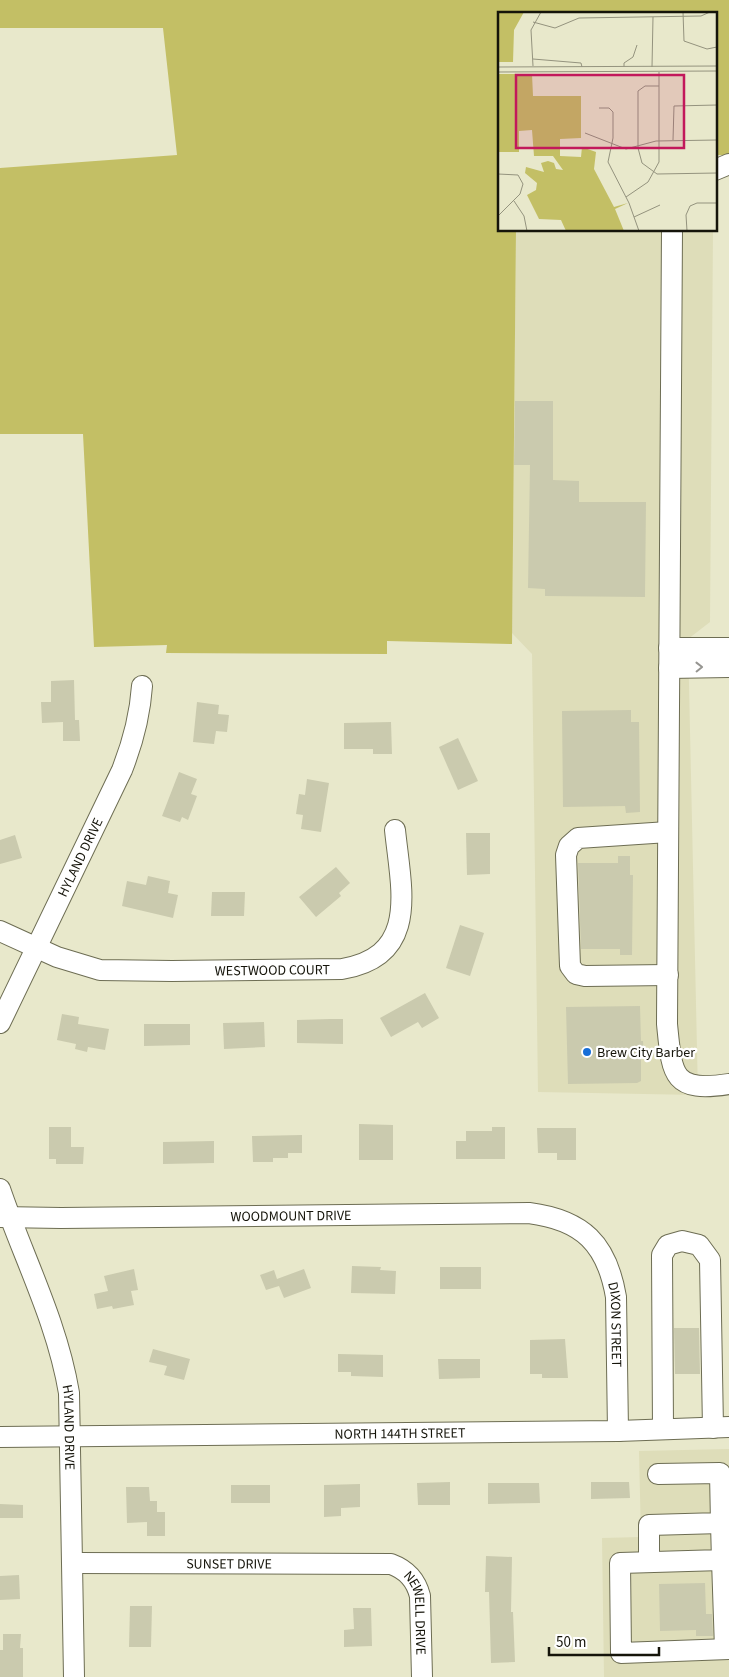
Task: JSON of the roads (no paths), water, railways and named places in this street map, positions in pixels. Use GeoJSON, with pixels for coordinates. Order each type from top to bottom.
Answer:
{"type":"FeatureCollection","features":[{"type":"Feature","properties":{"kind":"street"},"geometry":{"type":"LineString","coordinates":[[716,170],[729,164]]}},
{"type":"Feature","properties":{"kind":"street"},"geometry":{"type":"LineString","coordinates":[[672,231],[667,1024],[672,1069],[681,1080],[694,1087],[729,1084]]}},
{"type":"Feature","properties":{"kind":"street"},"geometry":{"type":"LineString","coordinates":[[669,658],[729,648]]}},
{"type":"Feature","properties":{"kind":"street"},"geometry":{"type":"LineString","coordinates":[[669,658],[729,667]]}},
{"type":"Feature","properties":{"kind":"street","name":"HYLAND DRIVE"},"geometry":{"type":"LineString","coordinates":[[0,1023],[35,946],[122,770],[135,736],[142,686]]}},
{"type":"Feature","properties":{"kind":"street","name":"WESTWOOD COURT"},"geometry":{"type":"LineString","coordinates":[[0,931],[80,966],[116,972],[332,969],[359,966],[385,951],[398,928],[401,891],[394,830]]}},
{"type":"Feature","properties":{"kind":"street"},"geometry":{"type":"LineString","coordinates":[[668,832],[578,838],[569,846],[566,855],[570,966],[576,974],[585,976],[668,975]]}},
{"type":"Feature","properties":{"kind":"street","name":"HYLAND DRIVE"},"geometry":{"type":"LineString","coordinates":[[0,1189],[6,1217],[63,1358],[69,1393],[72,1436],[74,1677]]}},
{"type":"Feature","properties":{"kind":"street","name":"WOODMOUNT DRIVE"},"geometry":{"type":"LineString","coordinates":[[6,1217],[529,1213],[561,1219],[580,1230]]}},
{"type":"Feature","properties":{"kind":"street","name":"DIXON STREET"},"geometry":{"type":"LineString","coordinates":[[580,1230],[607,1262],[614,1283],[616,1297],[618,1431]]}},
{"type":"Feature","properties":{"kind":"street"},"geometry":{"type":"LineString","coordinates":[[663,1429],[662,1255],[668,1245],[682,1241],[699,1245],[710,1260],[721,1427]]}},
{"type":"Feature","properties":{"kind":"street","name":"NORTH 144TH STREET"},"geometry":{"type":"LineString","coordinates":[[0,1437],[618,1431],[721,1427]]}},
{"type":"Feature","properties":{"kind":"street"},"geometry":{"type":"LineString","coordinates":[[658,1474],[720,1473],[725,1523],[722,1560],[727,1649],[621,1653],[620,1563],[722,1560]]}},
{"type":"Feature","properties":{"kind":"street"},"geometry":{"type":"LineString","coordinates":[[649,1562],[649,1525],[725,1523]]}},
{"type":"Feature","properties":{"kind":"street","name":"SUNSET DRIVE"},"geometry":{"type":"LineString","coordinates":[[74,1563],[386,1564]]}},
{"type":"Feature","properties":{"kind":"street","name":"NEWELL DRIVE"},"geometry":{"type":"LineString","coordinates":[[386,1564],[407,1572],[418,1588],[420,1596],[422,1677]]}},
{"type":"Feature","properties":{"kind":"place","name":"Brew City Barber"},"geometry":{"type":"Point","coordinates":[587,1052]}}]}
